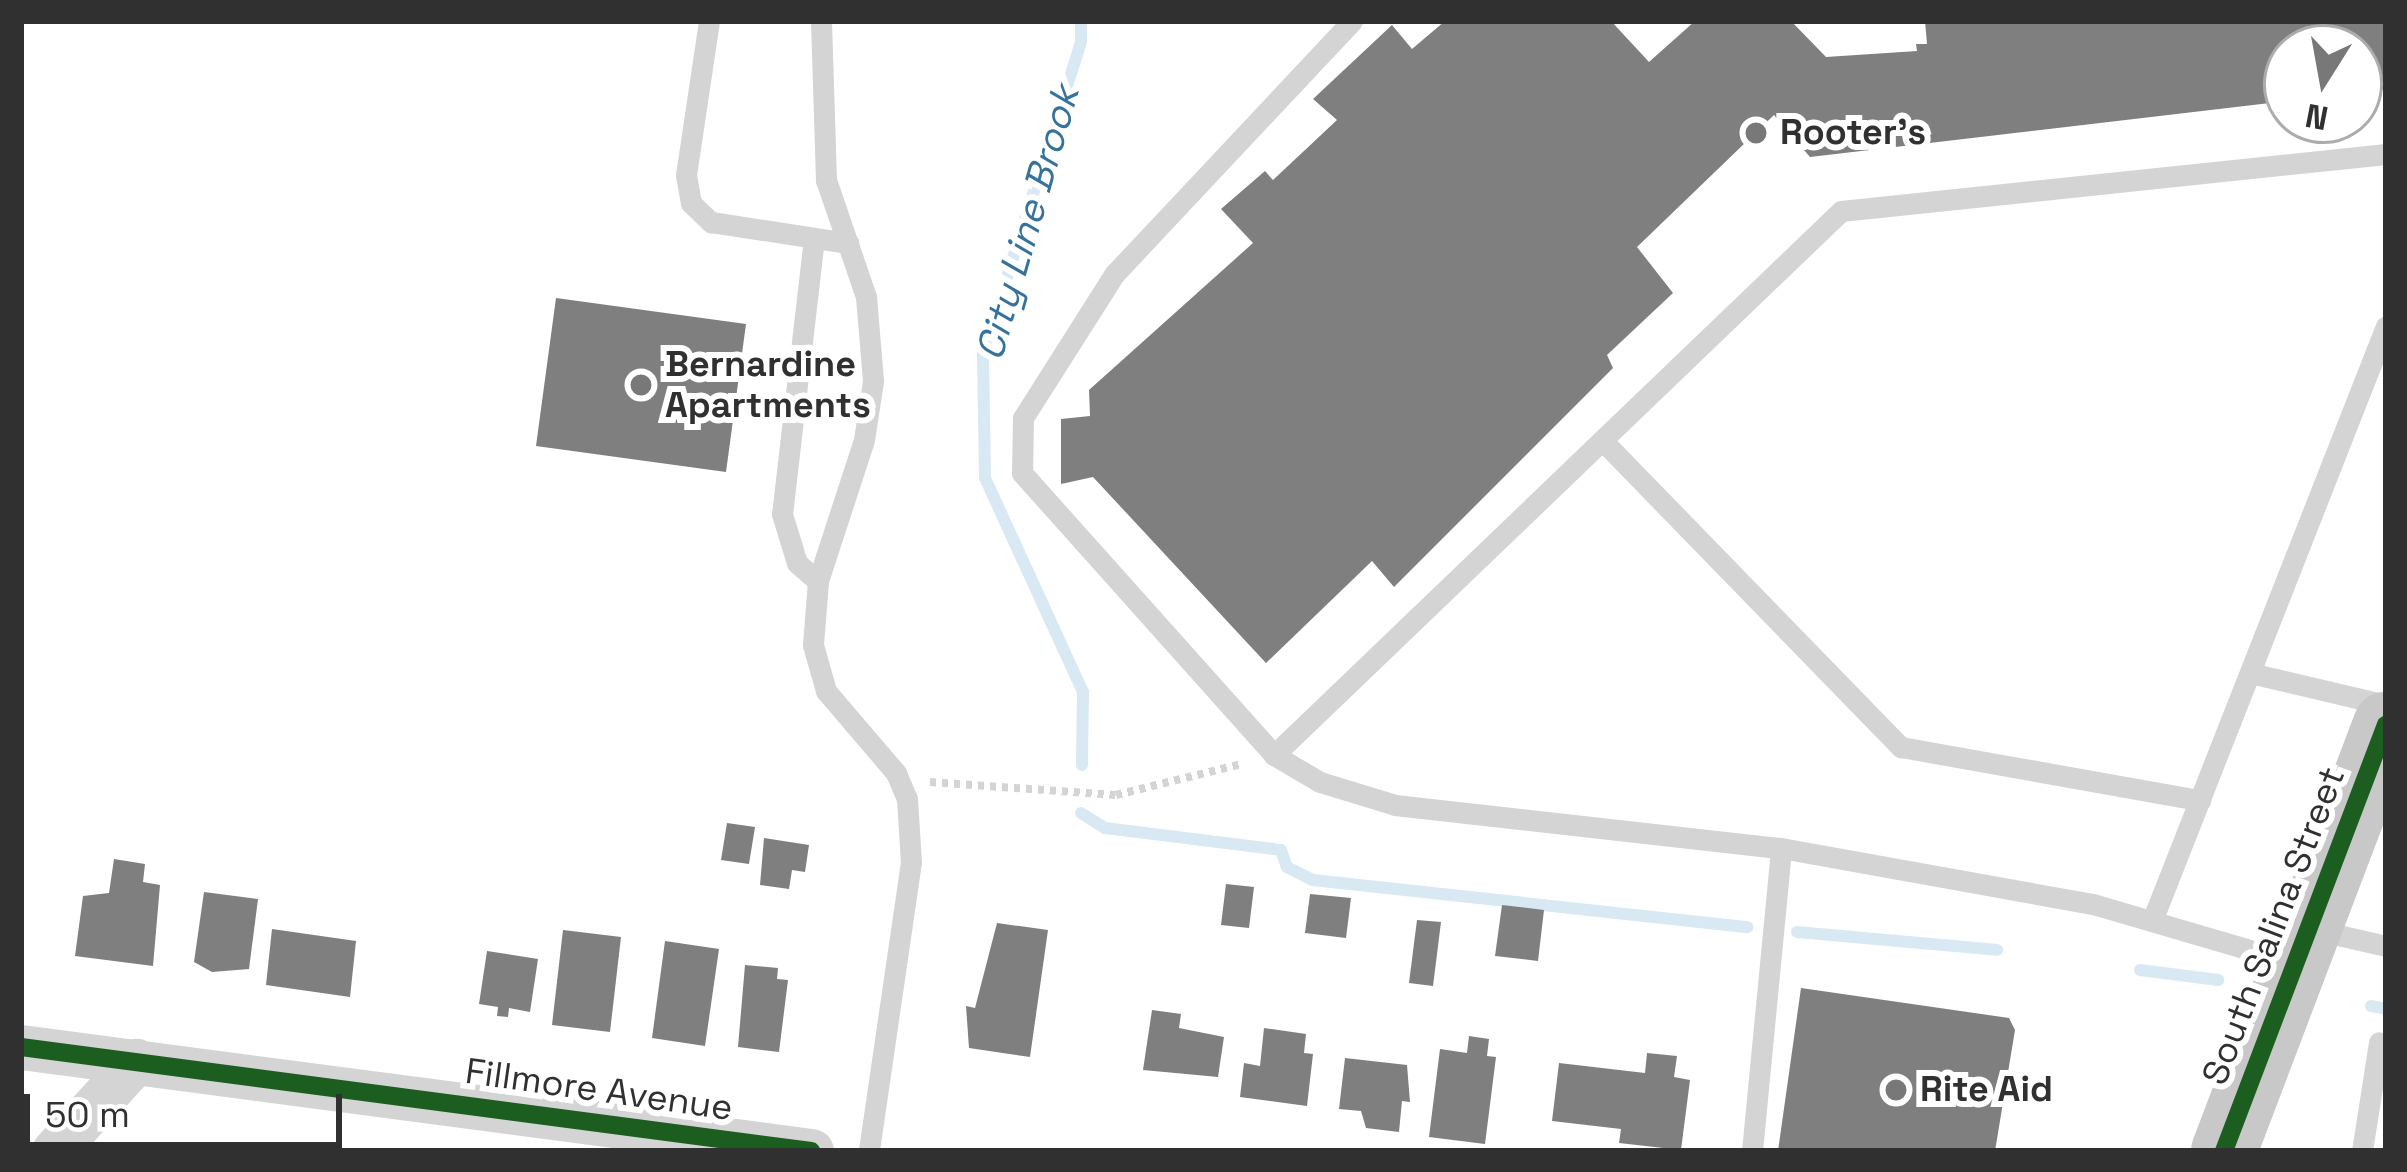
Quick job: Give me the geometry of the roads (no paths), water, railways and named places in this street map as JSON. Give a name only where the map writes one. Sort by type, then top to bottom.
[{"type":"main road","name":"South Salina Street","points":[[2224,1151],[2386,724]]},
{"type":"street","name":"Fillmore Avenue","points":[[21,1047],[812,1151]]},
{"type":"street","points":[[54,1151],[136,1061]]},
{"type":"lane","points":[[709,21],[686,175],[691,203],[711,222],[848,243]]},
{"type":"lane","points":[[821,21],[826,180],[866,297],[872,381],[864,440],[818,581],[813,646],[826,691],[899,780],[911,862],[869,1151]]},
{"type":"lane","points":[[1352,21],[1115,273],[1023,418],[1022,473],[1274,755],[1320,782],[1395,805],[1781,848],[2301,946],[2386,946]]},
{"type":"lane","points":[[1274,755],[1841,211],[2386,154]]},
{"type":"lane","points":[[814,238],[782,514],[797,563],[818,581]]},
{"type":"lane","points":[[2152,921],[2386,326]]},
{"type":"lane","points":[[1602,440],[1901,747],[2200,800]]},
{"type":"lane","points":[[2250,673],[2386,705]]},
{"type":"lane","points":[[1752,1151],[1781,848]]},
{"type":"lane","points":[[2362,1151],[2379,1042]]},
{"type":"waterway","name":"City Line Brook","points":[[1081,21],[1081,42],[983,353],[985,478],[1083,692],[1082,765]]},
{"type":"waterway","name":"City Line Brook","points":[[1081,813],[1105,828],[1281,850],[1287,867],[1313,880],[1747,927]]},
{"type":"waterway","name":"City Line Brook","points":[[1797,932],[1997,950]]},
{"type":"waterway","name":"City Line Brook","points":[[2140,970],[2218,980]]},
{"type":"waterway","name":"City Line Brook","points":[[2371,1006],[2386,1009]]},
{"type":"place","name":"Rooter's","points":[[1756,133]]},
{"type":"place","name":"Bernardine Apartments","points":[[641,385]]},
{"type":"place","name":"Rite Aid","points":[[1896,1090]]}]
